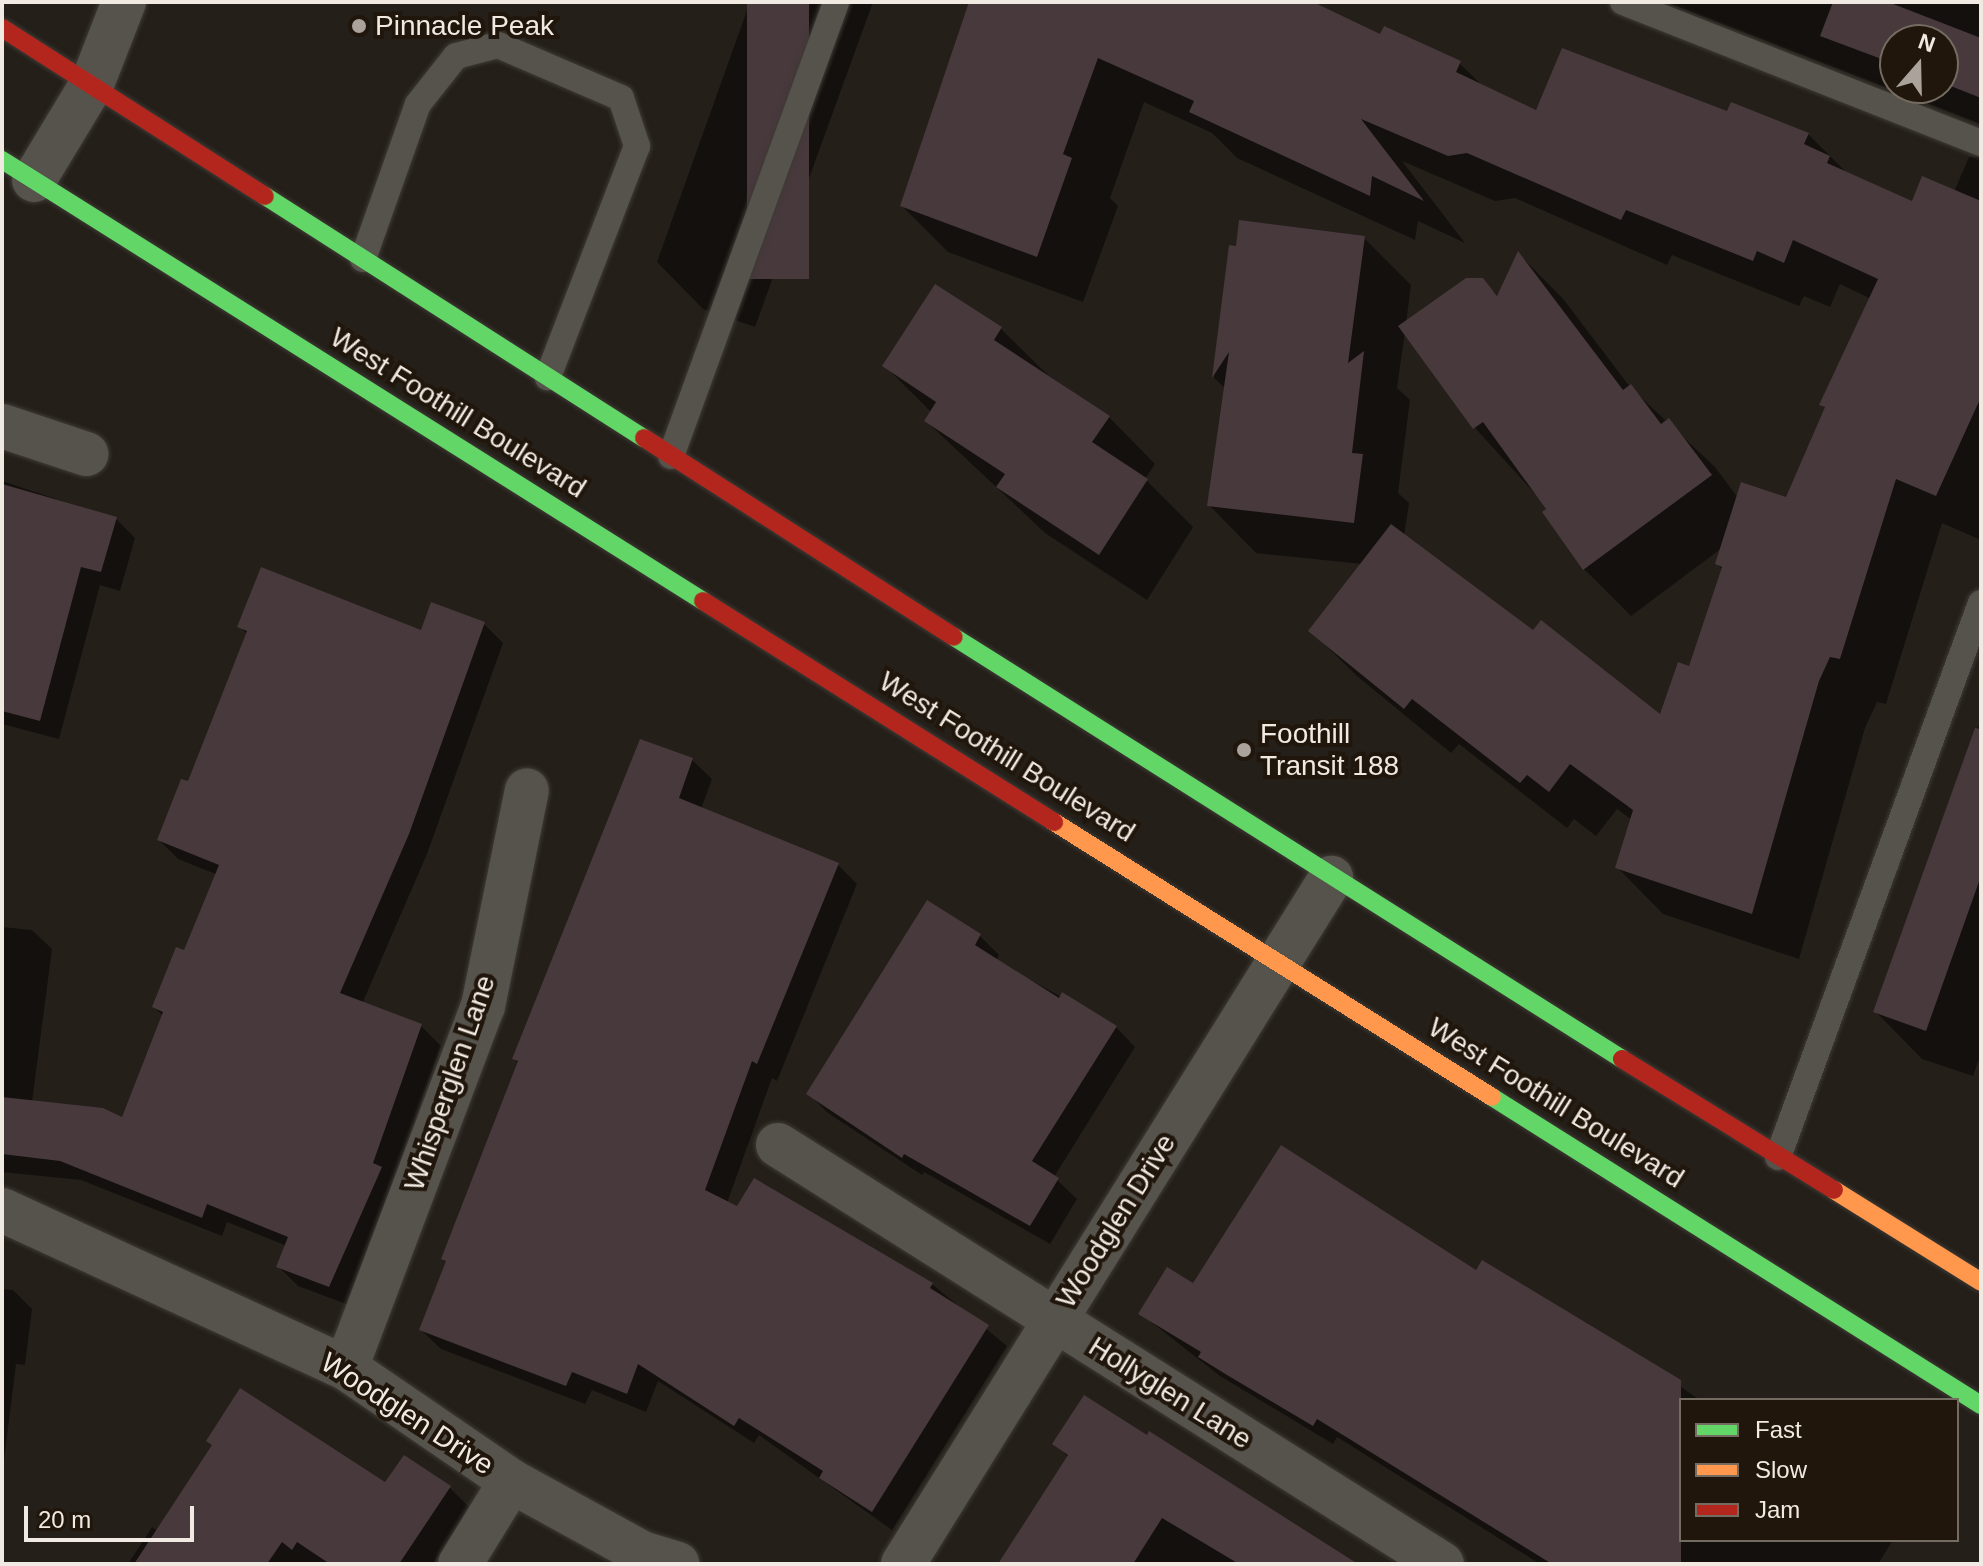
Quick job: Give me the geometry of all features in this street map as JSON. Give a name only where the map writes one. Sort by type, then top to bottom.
[{"type":"main road","points":[[2,28],[1331,878],[1981,1282]]},
{"type":"main road","name":"West Foothill Boulevard","points":[[18,170],[1981,1405]]},
{"type":"street","points":[[18,170],[92,84],[124,2]]},
{"type":"street","points":[[2,426],[86,454]]},
{"type":"street","name":"Whisperglen Lane","points":[[346,1368],[483,1006],[527,790]]},
{"type":"street","name":"Woodglen Drive","points":[[903,1564],[1331,878]]},
{"type":"street","name":"Hollyglen Lane","points":[[778,1145],[1442,1564]]},
{"type":"street","name":"Woodglen Drive","points":[[2,1210],[346,1368],[511,1481],[642,1553],[677,1564]]},
{"type":"street","points":[[460,1564],[511,1481]]},
{"type":"lane","points":[[671,456],[836,2]]},
{"type":"lane","points":[[1623,2],[1981,143]]},
{"type":"lane","points":[[363,259],[418,104],[456,56],[498,45],[621,98],[637,146],[548,377]]},
{"type":"lane","points":[[1778,1157],[1981,603]]},
{"type":"building","points":[[747,2],[809,2],[809,279],[747,279]]},
{"type":"building","points":[[969,2],[1313,2],[1380,34],[1384,26],[1461,61],[1456,72],[1536,110],[1562,48],[1727,111],[1731,102],[1809,133],[1804,144],[1830,156],[1827,163],[1912,201],[1922,176],[1981,201],[1981,397],[1936,496],[1896,479],[1840,659],[1830,657],[1819,681],[1752,914],[1615,868],[1633,810],[1570,764],[1549,792],[1527,775],[1520,783],[1412,699],[1404,709],[1308,631],[1391,524],[1533,630],[1541,620],[1660,714],[1678,662],[1689,666],[1722,567],[1715,564],[1741,482],[1786,497],[1825,407],[1819,405],[1878,279],[1793,240],[1784,263],[1757,251],[1753,261],[1626,210],[1621,220],[1467,153],[1448,156],[1361,119],[1424,201],[1372,176],[1370,196],[1189,112],[1194,101],[1098,58],[1063,154],[1072,158],[1037,257],[900,206]]},
{"type":"building","points":[[1833,2],[1888,2],[1945,24],[1879,24],[1879,58],[1820,36]]},
{"type":"building","points":[[1959,29],[1981,38],[1981,98],[1959,89]]},
{"type":"building","points":[[1239,220],[1365,236],[1348,363],[1364,351],[1352,453],[1363,454],[1354,523],[1207,506],[1229,352],[1212,378],[1229,245],[1236,246]]},
{"type":"building","points":[[1518,251],[1623,390],[1631,384],[1661,424],[1669,418],[1712,475],[1583,570],[1542,512],[1546,509],[1483,422],[1473,429],[1398,326],[1466,278],[1483,278],[1497,296]]},
{"type":"building","points":[[935,284],[1002,327],[994,340],[1110,416],[1092,442],[1148,479],[1099,555],[996,487],[1005,474],[924,421],[936,402],[882,366]]},
{"type":"building","points":[[2,484],[117,517],[101,572],[81,567],[40,721],[2,711]]},
{"type":"building","points":[[261,567],[421,630],[431,602],[485,622],[409,834],[340,993],[422,1024],[373,1163],[382,1167],[329,1287],[276,1267],[288,1237],[207,1204],[202,1218],[60,1161],[2,1154],[2,1097],[103,1108],[122,1117],[163,1012],[152,1007],[176,947],[184,950],[219,865],[157,840],[181,779],[188,781],[247,631],[237,627]]},
{"type":"building","points":[[1975,728],[1981,729],[1981,876],[1926,1031],[1873,1012]]},
{"type":"building","points":[[640,739],[693,758],[679,798],[839,863],[757,1064],[752,1061],[705,1190],[737,1206],[754,1178],[933,1283],[930,1288],[989,1325],[872,1512],[819,1478],[823,1471],[739,1418],[734,1426],[638,1364],[627,1394],[572,1372],[566,1386],[419,1330],[446,1261],[441,1259],[518,1061],[512,1059]]},
{"type":"building","points":[[927,900],[981,934],[975,945],[1059,998],[1062,992],[1117,1026],[1032,1161],[1059,1178],[1030,1226],[904,1154],[902,1158],[806,1094]]},
{"type":"building","points":[[1281,1145],[1476,1270],[1482,1260],[1681,1380],[1681,1564],[1552,1564],[1317,1419],[1313,1426],[1227,1375],[1198,1357],[1201,1352],[1138,1314],[1167,1267],[1193,1283]]},
{"type":"building","points":[[240,1388],[385,1482],[404,1455],[451,1486],[399,1564],[330,1564],[297,1542],[292,1550],[282,1542],[267,1564],[134,1564],[212,1445],[206,1441]]},
{"type":"building","points":[[1084,1395],[1147,1435],[1149,1431],[1358,1564],[1239,1564],[1162,1518],[1133,1564],[998,1564],[1068,1455],[1052,1444]]},
{"type":"traffic: fast","points":[[2,160],[703,601]]},
{"type":"traffic: fast","points":[[265,196],[644,438]]},
{"type":"traffic: fast","points":[[954,637],[1622,1059]]},
{"type":"traffic: fast","points":[[1492,1097],[1981,1405]]},
{"type":"traffic: slow","points":[[1054,822],[1492,1097]]},
{"type":"traffic: slow","points":[[1834,1190],[1981,1282]]},
{"type":"traffic: jam","points":[[2,28],[265,196]]},
{"type":"traffic: jam","points":[[644,438],[954,637]]},
{"type":"traffic: jam","points":[[703,601],[1054,822]]},
{"type":"traffic: jam","points":[[1622,1059],[1834,1190]]},
{"type":"place","name":"Pinnacle Peak","points":[[359,26]]},
{"type":"place","name":"Foothill Transit 188","points":[[1244,750]]}]
